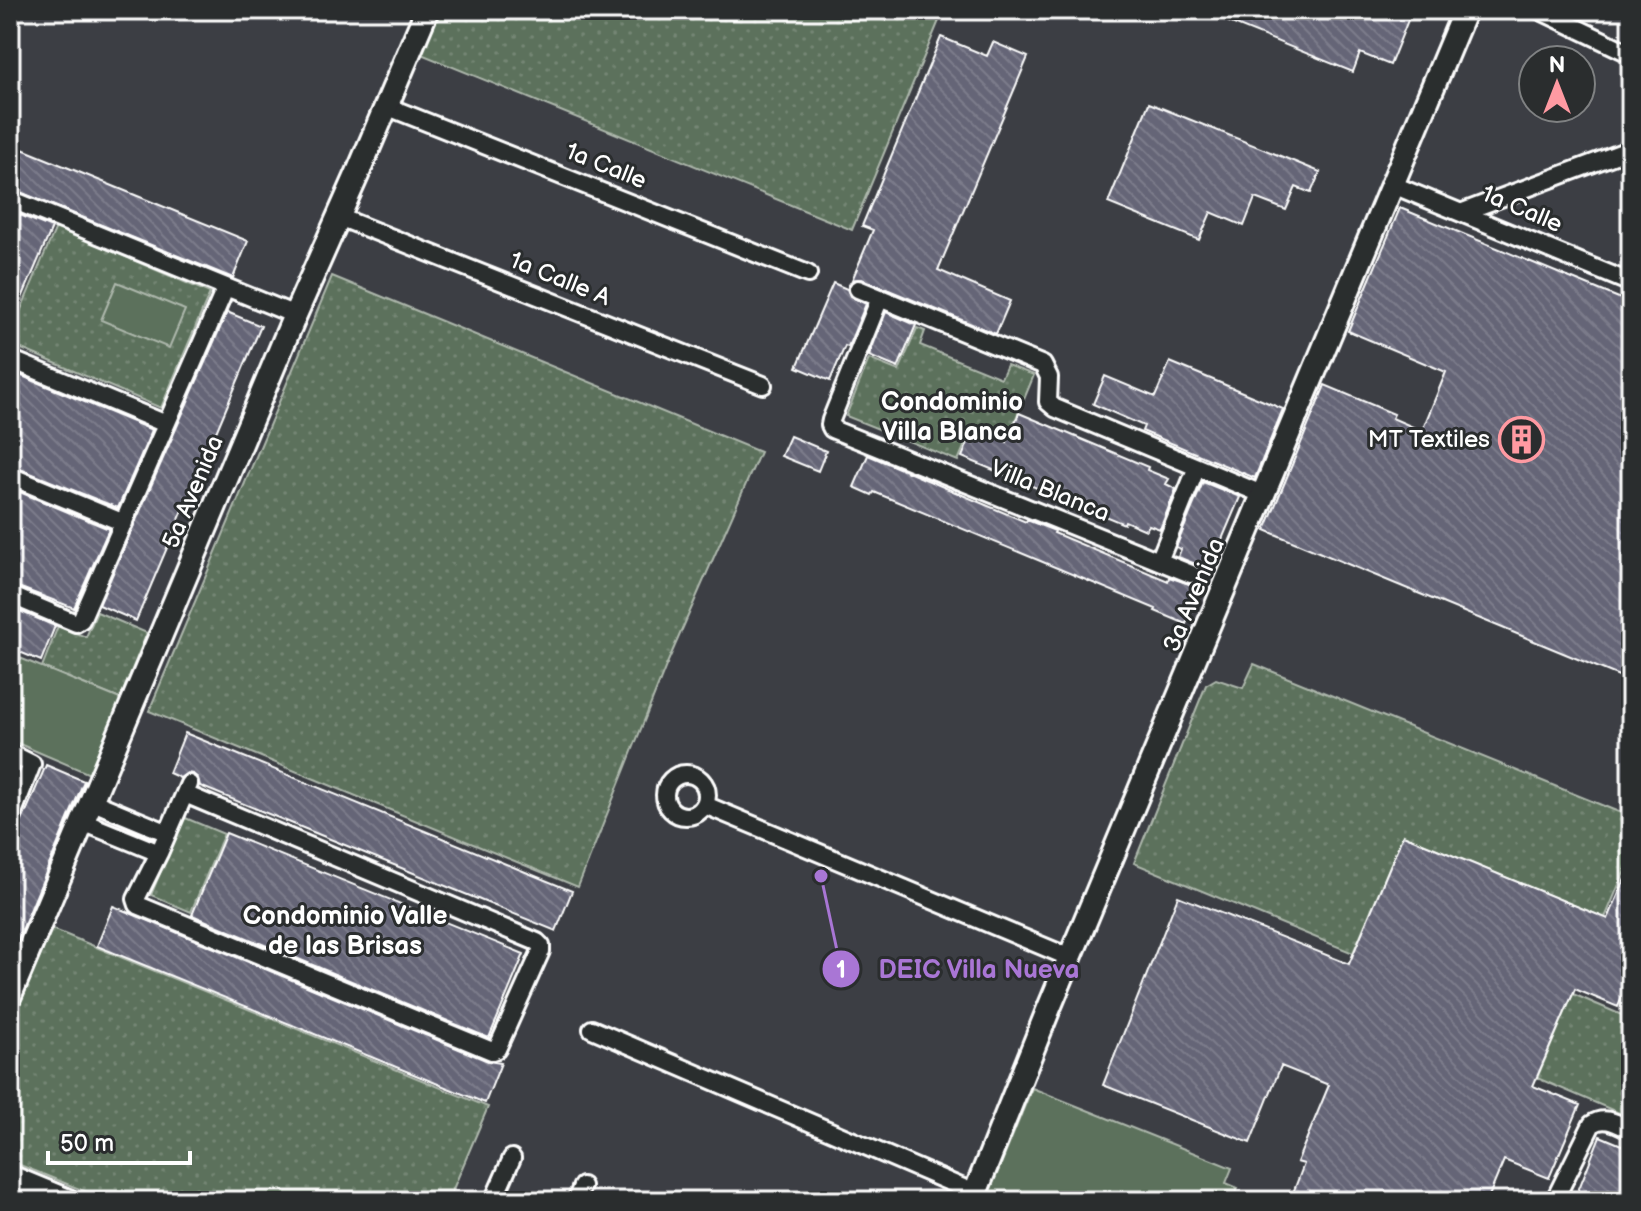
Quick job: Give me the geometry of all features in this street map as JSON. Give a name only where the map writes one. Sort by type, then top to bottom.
[{"type":"street","name":"5a Avenida","points":[[10,995],[295,315],[427,10]]},
{"type":"street","name":"3a Avenida","points":[[974,1197],[1465,10]]},
{"type":"street","points":[[1539,10],[1631,54]]},
{"type":"street","name":"1a Calle","points":[[386,106],[808,274]]},
{"type":"street","points":[[1463,212],[1631,149]]},
{"type":"street","name":"1a Calle","points":[[1391,184],[1631,283]]},
{"type":"street","points":[[10,199],[295,315]]},
{"type":"street","name":"1a Calle A","points":[[339,217],[763,385]]},
{"type":"street","points":[[10,595],[79,623],[226,287]]},
{"type":"street","points":[[858,289],[1043,365],[1049,375],[1048,399],[1053,407],[1264,495]]},
{"type":"street","name":"Villa Blanca","points":[[880,298],[831,420],[832,429],[1191,574]]},
{"type":"street","points":[[10,359],[166,424]]},
{"type":"street","points":[[1159,561],[1197,467]]},
{"type":"street","points":[[10,476],[124,523]]},
{"type":"street","points":[[10,753],[32,764],[10,820]]},
{"type":"street","points":[[187,789],[537,942],[541,951],[497,1049],[492,1051],[138,905],[136,899],[168,833],[187,789]]},
{"type":"street","points":[[705,805],[1071,958]]},
{"type":"street","points":[[87,811],[168,833]]},
{"type":"street","points":[[87,811],[159,853]]},
{"type":"street","points":[[592,1029],[974,1197]]},
{"type":"street","points":[[1554,1201],[1592,1124],[1600,1120],[1609,1121],[1631,1130]]},
{"type":"street","points":[[493,1201],[512,1158]]},
{"type":"street","points":[[10,1177],[68,1201]]},
{"type":"green space","points":[[440,10],[943,11],[852,230],[421,54]]},
{"type":"green space","points":[[56,227],[210,293],[161,408],[10,344],[10,335]]},
{"type":"green space","points":[[332,276],[760,452],[666,666],[578,887],[149,711]]},
{"type":"green space","points":[[117,282],[185,310],[169,348],[101,320]]},
{"type":"green space","points":[[917,328],[925,331],[920,345],[1001,378],[1007,365],[1034,375],[1007,440],[973,426],[958,461],[846,416],[869,359],[899,371]]},
{"type":"green space","points":[[97,612],[147,633],[120,699],[42,667],[58,626],[86,637]]},
{"type":"green space","points":[[10,654],[120,699],[122,704],[92,775],[10,740]]},
{"type":"green space","points":[[1254,664],[1631,817],[1631,856],[1605,918],[1403,835],[1353,953],[1134,863],[1206,685],[1216,679],[1243,688]]},
{"type":"green space","points":[[183,817],[224,834],[191,912],[151,895]]},
{"type":"green space","points":[[52,929],[488,1107],[448,1201],[109,1201],[10,1161],[10,1026]]},
{"type":"green space","points":[[1573,994],[1631,1019],[1631,1118],[1537,1078]]},
{"type":"green space","points":[[1032,1088],[1232,1168],[1226,1183],[1238,1188],[1232,1201],[986,1201]]},
{"type":"building","points":[[1199,10],[1412,10],[1390,65],[1360,53],[1353,72]]},
{"type":"building","points":[[941,37],[987,56],[993,42],[1028,57],[938,270],[1010,301],[996,334],[862,279],[852,280],[873,230],[862,226]]},
{"type":"building","points":[[1149,103],[1320,172],[1311,193],[1296,187],[1286,210],[1255,198],[1244,226],[1211,212],[1199,240],[1108,203]]},
{"type":"building","points":[[10,144],[248,241],[233,278],[10,188]]},
{"type":"building","name":"MT Textiles","points":[[1400,208],[1631,303],[1631,681],[1265,530],[1325,385],[1394,414],[1392,418],[1422,431],[1446,372],[1348,331]]},
{"type":"building","points":[[10,211],[52,228],[10,326]]},
{"type":"building","points":[[833,283],[847,289],[850,296],[866,304],[830,381],[797,367]]},
{"type":"building","points":[[227,312],[261,326],[136,621],[99,605]]},
{"type":"building","points":[[886,312],[916,325],[898,368],[869,356]]},
{"type":"building","points":[[1170,362],[1283,409],[1255,478],[1142,431],[1144,426],[1093,404],[1105,376],[1155,397]]},
{"type":"building","points":[[10,371],[152,430],[118,508],[10,465]]},
{"type":"building","points":[[1019,413],[1148,467],[1147,470],[1169,479],[1166,484],[1176,489],[1160,529],[1149,525],[1146,530],[1125,521],[1124,524],[962,457],[974,428],[1007,442]]},
{"type":"building","points":[[790,436],[826,451],[818,471],[781,456]]},
{"type":"building","points":[[868,455],[1168,581],[1169,577],[1192,585],[1201,579],[1202,572],[1196,564],[1178,557],[1181,549],[1176,547],[1203,482],[1240,497],[1186,624],[874,492],[872,495],[854,487]]},
{"type":"building","points":[[10,488],[109,529],[74,608],[10,584]]},
{"type":"building","points":[[10,607],[55,626],[41,661],[10,648]]},
{"type":"building","points":[[185,733],[572,891],[556,931],[200,786],[193,774],[187,773],[180,778],[169,773]]},
{"type":"building","points":[[46,765],[84,781],[10,959],[10,849]]},
{"type":"building","points":[[226,833],[524,954],[489,1038],[192,915]]},
{"type":"building","points":[[1403,835],[1608,919],[1631,865],[1631,976],[1618,1007],[1575,989],[1533,1086],[1580,1105],[1549,1178],[1504,1160],[1487,1201],[1290,1201],[1304,1164],[1297,1162],[1329,1085],[1281,1066],[1250,1143],[1103,1085],[1178,896],[1349,964]]},
{"type":"building","points":[[113,906],[488,1061],[501,1063],[485,1103],[97,946]]},
{"type":"building","points":[[1600,1136],[1631,1149],[1631,1201],[1574,1201]]},
{"type":"place","name":"MT Textiles","points":[[1521,439]]},
{"type":"place","name":"DEIC Villa Nueva","points":[[821,876]]},
{"type":"district","name":"Condominio Villa Blanca","points":[[952,417]]},
{"type":"district","name":"Condominio Valle de las Brisas","points":[[345,931]]}]
